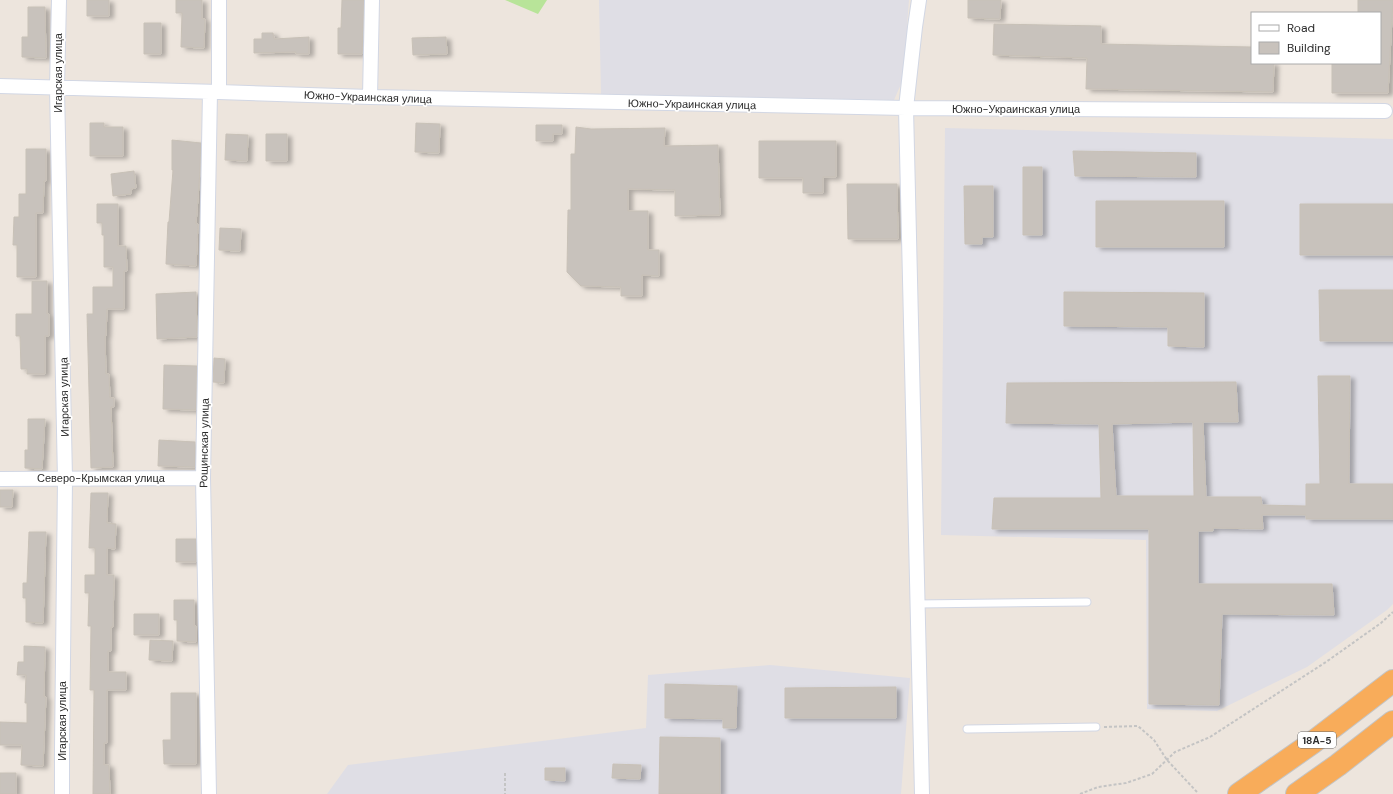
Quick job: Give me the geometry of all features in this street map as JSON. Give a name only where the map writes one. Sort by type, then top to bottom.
[{"type":"highway","name":"18А-5","points":[[1239,794],[1312,743],[1393,682]]},
{"type":"highway","name":"18А-5","points":[[1297,794],[1338,765],[1393,722]]},
{"type":"street","name":"Игарская улица","points":[[59,0],[57,88],[65,479],[62,794]]},
{"type":"street","name":"Рощинская улица","points":[[209,794],[203,478],[214,92],[219,0]]},
{"type":"street","points":[[370,97],[372,0]]},
{"type":"street","points":[[919,0],[914,27],[906,108],[922,794]]},
{"type":"street","name":"Южно-Украинская улица","points":[[0,86],[370,97],[906,108],[1385,111]]},
{"type":"street","name":"Северо-Крымская улица","points":[[0,479],[203,478]]},
{"type":"lane","points":[[917,604],[1087,602]]},
{"type":"lane","points":[[967,729],[1096,727]]},
{"type":"path","points":[[1080,794],[1098,787],[1126,783],[1152,774],[1175,752],[1210,737],[1326,662],[1381,623],[1393,612]]},
{"type":"path","points":[[1096,727],[1138,726],[1154,740],[1167,760],[1197,792]]},
{"type":"path","points":[[505,773],[505,794]]},
{"type":"shaded area","points":[[599,0],[909,0],[907,25],[908,68],[894,100],[601,94]]},
{"type":"shaded area","points":[[945,128],[1393,139],[1393,604],[1387,610],[1307,667],[1217,711],[1147,709],[1146,540],[941,535]]},
{"type":"shaded area","points":[[770,665],[910,678],[901,794],[327,794],[348,765],[646,728],[648,675]]},
{"type":"green space","points":[[505,0],[547,0],[538,14]]},
{"type":"building","points":[[87,0],[109,0],[109,16],[87,16]]},
{"type":"building","points":[[176,0],[202,0],[202,19],[205,19],[204,48],[181,47],[182,13],[176,13]]},
{"type":"building","points":[[342,0],[364,0],[362,54],[338,54],[338,28],[341,28]]},
{"type":"building","points":[[968,0],[1001,0],[1000,19],[968,18]]},
{"type":"building","points":[[1358,0],[1393,0],[1388,93],[1332,93],[1332,64],[1381,64],[1381,12],[1358,12]]},
{"type":"building","points":[[28,7],[45,7],[46,58],[22,57],[22,37],[28,37]]},
{"type":"building","points":[[144,23],[161,23],[161,54],[144,54]]},
{"type":"building","points":[[994,24],[1101,26],[1101,44],[1251,47],[1251,64],[1274,64],[1273,92],[1086,89],[1087,58],[993,55]]},
{"type":"building","points":[[262,33],[273,33],[274,39],[309,37],[309,54],[296,54],[296,52],[254,53],[254,39],[262,39]]},
{"type":"building","points":[[446,37],[447,54],[413,55],[412,38]]},
{"type":"building","points":[[90,123],[104,123],[104,127],[123,127],[123,156],[90,156]]},
{"type":"building","points":[[416,123],[440,124],[439,153],[415,152]]},
{"type":"building","points":[[536,125],[562,125],[562,134],[553,134],[553,141],[536,141]]},
{"type":"building","points":[[576,127],[591,129],[665,128],[664,146],[718,145],[720,215],[675,216],[675,190],[628,189],[628,211],[648,211],[648,250],[659,250],[659,276],[642,275],[642,296],[621,296],[621,287],[581,286],[567,272],[568,210],[571,210],[571,154],[575,154]]},
{"type":"building","points":[[226,134],[248,135],[247,161],[225,160]]},
{"type":"building","points":[[266,134],[287,134],[287,161],[266,161]]},
{"type":"building","points":[[172,140],[201,143],[196,224],[198,224],[196,266],[166,264],[173,170]]},
{"type":"building","points":[[759,141],[836,141],[836,177],[823,177],[823,193],[803,193],[803,178],[759,178]]},
{"type":"building","points":[[26,149],[46,149],[46,181],[44,181],[43,213],[36,213],[36,277],[17,277],[17,245],[13,245],[14,217],[19,217],[19,194],[26,194]]},
{"type":"building","points":[[1073,151],[1196,153],[1196,177],[1075,176]]},
{"type":"building","points":[[1023,167],[1042,167],[1042,235],[1023,235]]},
{"type":"building","points":[[134,171],[136,188],[131,189],[131,194],[113,196],[111,174]]},
{"type":"building","points":[[847,184],[897,184],[898,239],[848,239]]},
{"type":"building","points":[[964,186],[993,186],[993,237],[982,237],[982,244],[965,244]]},
{"type":"building","points":[[1096,201],[1224,201],[1224,247],[1096,247]]},
{"type":"building","points":[[97,204],[118,204],[118,246],[126,246],[127,271],[124,271],[124,309],[107,309],[105,336],[106,374],[109,374],[110,398],[114,398],[114,407],[111,407],[113,467],[91,468],[87,314],[93,314],[93,287],[113,287],[113,267],[104,267],[104,235],[102,235],[102,223],[97,223]]},
{"type":"building","points":[[1300,204],[1393,204],[1393,255],[1300,255]]},
{"type":"building","points":[[220,228],[241,229],[240,251],[219,250]]},
{"type":"building","points":[[32,281],[47,281],[49,336],[45,336],[45,374],[27,374],[27,369],[21,369],[20,336],[16,336],[16,314],[32,314]]},
{"type":"building","points":[[1319,290],[1393,290],[1393,341],[1320,341]]},
{"type":"building","points":[[196,292],[197,337],[157,339],[156,294]]},
{"type":"building","points":[[1064,292],[1204,293],[1204,347],[1168,346],[1168,327],[1064,326]]},
{"type":"building","points":[[214,358],[225,359],[224,383],[213,382]]},
{"type":"building","points":[[164,365],[197,366],[196,410],[163,409]]},
{"type":"building","points":[[1318,376],[1350,376],[1349,484],[1393,484],[1393,519],[1306,519],[1306,515],[1262,515],[1263,529],[1213,528],[1213,531],[1198,531],[1198,584],[1332,584],[1334,615],[1222,614],[1219,705],[1149,704],[1149,529],[992,529],[994,498],[1101,498],[1099,424],[1006,423],[1007,383],[1236,382],[1238,422],[1203,422],[1206,497],[1261,497],[1262,505],[1306,506],[1306,484],[1320,484]],"holes":[[[1193,422],[1194,496],[1116,496],[1112,424]]]},
{"type":"building","points":[[28,419],[45,419],[42,469],[25,468],[25,450],[28,450]]},
{"type":"building","points":[[159,440],[195,442],[195,467],[158,466]]},
{"type":"building","points":[[0,490],[13,490],[12,507],[0,507]]},
{"type":"building","points":[[91,493],[108,493],[107,523],[116,524],[115,549],[107,548],[107,575],[114,575],[113,627],[111,627],[111,651],[108,651],[108,672],[126,672],[126,690],[107,690],[107,743],[104,743],[104,765],[109,765],[110,794],[93,794],[94,690],[90,690],[91,626],[88,626],[89,593],[85,593],[85,575],[95,575],[95,548],[89,548]]},
{"type":"building","points":[[29,532],[46,532],[43,623],[26,622],[26,598],[23,598],[23,583],[27,583]]},
{"type":"building","points":[[176,539],[196,539],[196,562],[176,562]]},
{"type":"building","points":[[174,600],[194,600],[194,626],[196,626],[196,642],[177,641],[177,620],[174,620]]},
{"type":"building","points":[[134,614],[159,614],[159,635],[134,635]]},
{"type":"building","points":[[150,640],[173,641],[172,661],[149,660]]},
{"type":"building","points":[[24,646],[45,647],[44,697],[46,697],[43,766],[21,765],[22,745],[0,745],[0,722],[27,723],[27,703],[25,703],[26,675],[17,675],[18,662],[24,662]]},
{"type":"building","points":[[665,684],[737,686],[736,728],[723,728],[723,719],[665,718]]},
{"type":"building","points":[[896,687],[896,718],[785,718],[785,688]]},
{"type":"building","points":[[171,693],[196,693],[196,764],[164,764],[163,740],[171,740]]},
{"type":"building","points":[[660,737],[720,738],[720,794],[659,794]]},
{"type":"building","points":[[613,764],[641,765],[640,779],[612,778]]},
{"type":"building","points":[[545,768],[565,768],[565,781],[545,780]]},
{"type":"building","points":[[0,773],[16,773],[16,794],[0,794]]}]
